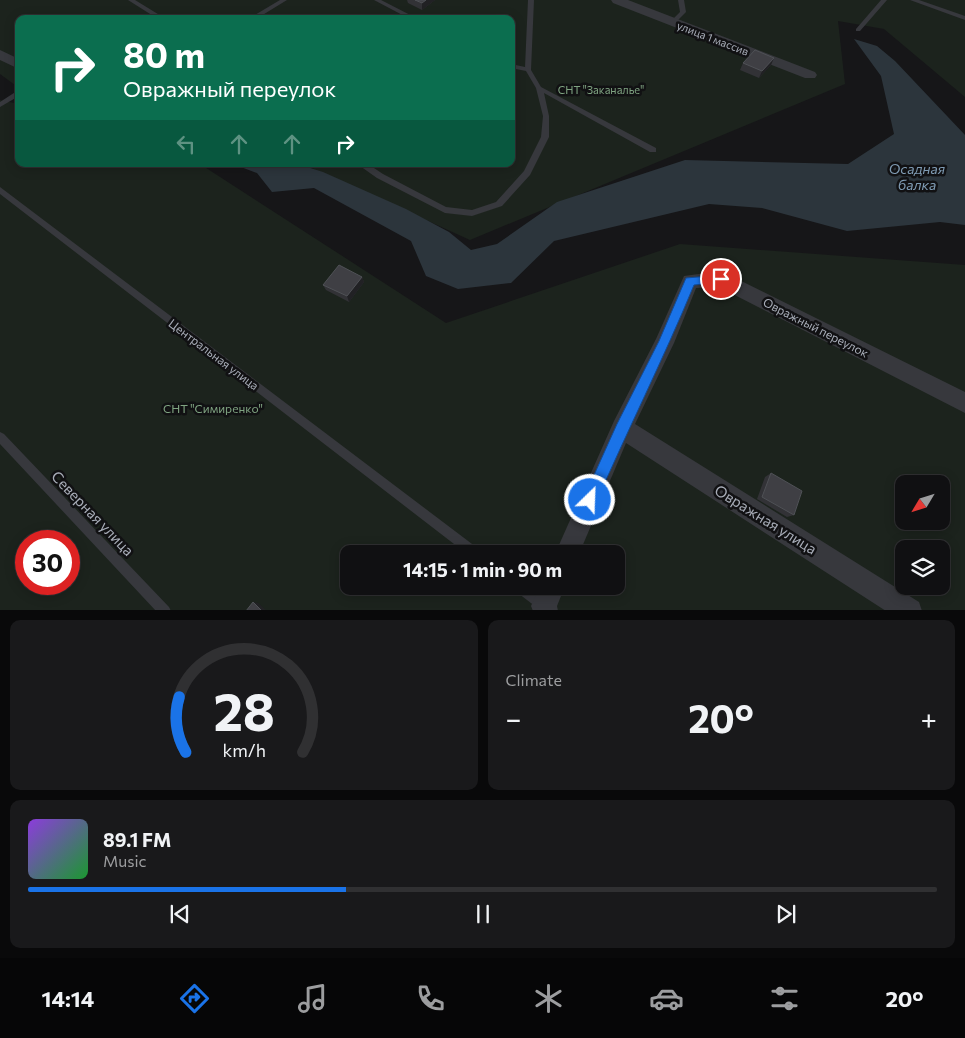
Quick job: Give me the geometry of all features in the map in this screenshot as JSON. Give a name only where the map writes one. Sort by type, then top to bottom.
[{"type":"street","name":"улица 1 массив","points":[[617,0],[810,75]]},
{"type":"street","points":[[0,54],[15,63]]},
{"type":"street","name":"Овражный переулок","points":[[571,545],[622,428],[664,343],[690,281],[721,279],[965,403]]},
{"type":"street","name":"Овражная улица","points":[[622,428],[910,610]]},
{"type":"lane","points":[[131,0],[157,15]]},
{"type":"lane","points":[[258,15],[284,0]]},
{"type":"lane","points":[[377,0],[407,15]]},
{"type":"lane","points":[[367,167],[380,176],[445,210],[472,213],[499,204],[527,172],[545,137],[546,116],[539,88],[528,70],[531,0]]},
{"type":"lane","points":[[673,22],[683,12],[681,0]]},
{"type":"lane","points":[[858,30],[884,0]]},
{"type":"lane","points":[[913,0],[965,18]]},
{"type":"lane","points":[[515,67],[528,70]]},
{"type":"lane","points":[[539,88],[653,150]]},
{"type":"lane","points":[[0,105],[15,96]]},
{"type":"lane","name":"Центральная улица","points":[[0,190],[464,545]]},
{"type":"lane","name":"Северная улица","points":[[0,437],[165,610]]},
{"type":"lane","points":[[534,595],[548,603]]},
{"type":"green space","name":"СНТ \"Заканалье\"","points":[[0,0],[965,0],[965,97],[884,29],[838,21],[845,84],[470,240],[310,167],[515,167],[515,15],[15,15],[15,85],[0,74]]},
{"type":"green space","name":"СНТ \"Симиренко\"","points":[[0,100],[15,103],[15,167],[205,167],[446,323],[680,244],[965,265],[965,610],[0,610]]},
{"type":"water","name":"Осадная балка","points":[[854,39],[877,46],[895,61],[965,135],[965,225],[940,222],[847,231],[762,208],[709,204],[554,241],[511,283],[458,289],[426,276],[411,241],[314,188],[272,192],[257,173],[241,167],[307,167],[323,172],[406,209],[449,232],[471,250],[497,244],[557,202],[685,160],[848,164],[894,134],[881,76]]},
{"type":"building","points":[[415,0],[426,0],[422,3]]},
{"type":"building","points":[[755,50],[774,58],[762,71],[743,63]]},
{"type":"building","points":[[339,265],[362,277],[347,296],[323,285]]},
{"type":"building","points":[[771,473],[802,491],[794,515],[762,497]]},
{"type":"building","points":[[253,602],[261,610],[247,610]]},
{"type":"route","points":[[590,500],[622,428],[664,343],[690,281],[721,279]]}]
